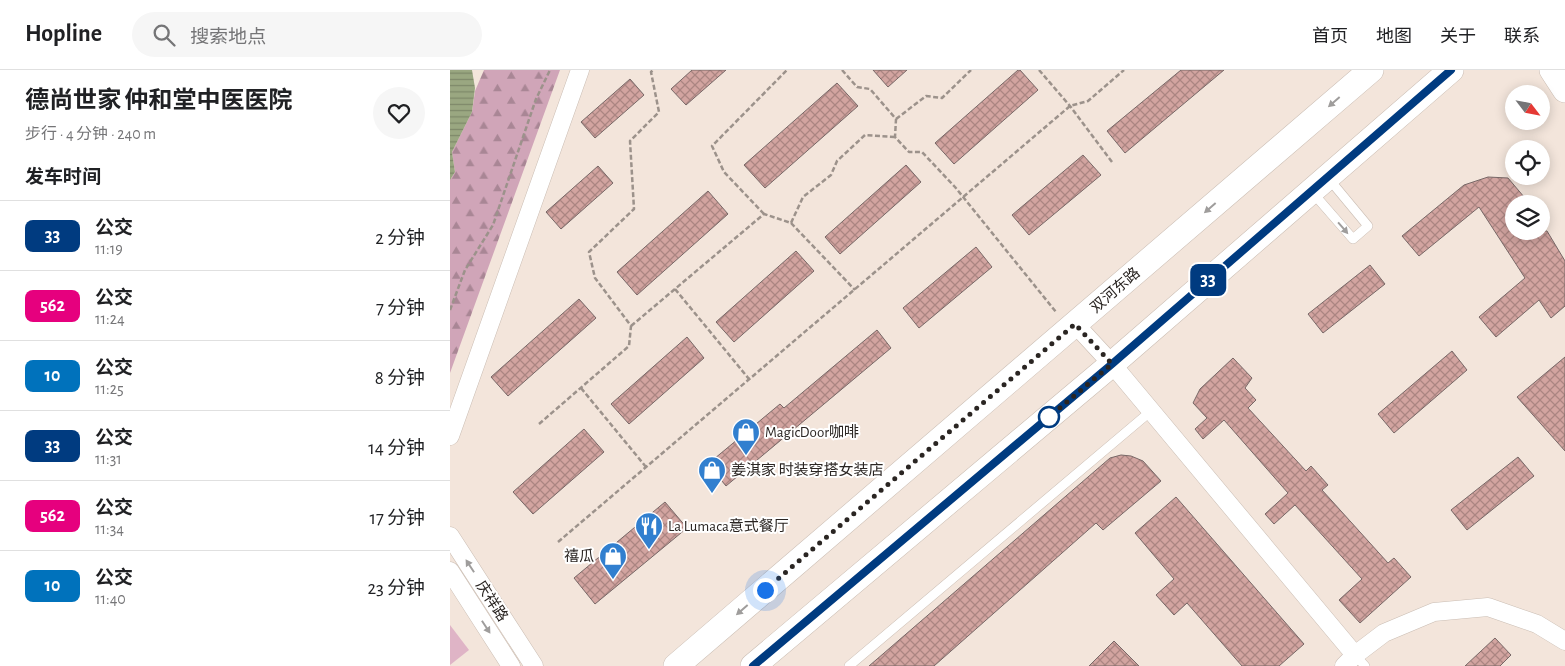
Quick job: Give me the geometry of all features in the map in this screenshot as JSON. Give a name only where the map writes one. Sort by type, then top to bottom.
[{"type":"street","points":[[450,436],[580,70]]},
{"type":"street","name":"双河东路","points":[[676,666],[1066,318],[1371,70]]},
{"type":"street","points":[[753,666],[1112,364],[1451,70]]},
{"type":"street","points":[[1552,70],[1565,90]]},
{"type":"street","points":[[1066,318],[1112,364],[1354,662],[1384,633],[1434,612],[1488,607],[1536,624],[1565,640]]},
{"type":"street","name":"庆祥路","points":[[450,536],[534,666]]},
{"type":"street","name":"庆祥路","points":[[450,571],[511,666]]},
{"type":"lane","points":[[1319,184],[1368,226],[1352,238],[1319,184]]},
{"type":"lane","points":[[849,666],[1151,411]]},
{"type":"path","points":[[450,310],[465,270],[493,226],[536,99],[550,70]]},
{"type":"path","points":[[539,424],[629,346],[631,326],[595,278],[588,252],[634,209],[630,141],[659,112],[651,72],[653,70]]},
{"type":"path","points":[[786,70],[712,146],[724,172],[764,214],[791,223],[855,290]]},
{"type":"path","points":[[842,70],[857,88],[870,89],[896,119],[895,137]]},
{"type":"path","points":[[896,119],[926,96],[942,98],[972,70]]},
{"type":"path","points":[[1039,70],[1070,106],[1112,162]]},
{"type":"path","points":[[558,542],[1070,106],[1088,101],[1124,70]]},
{"type":"path","points":[[791,223],[803,197],[832,175],[837,161],[865,135],[895,137],[909,152],[922,152],[1066,318]]},
{"type":"path","points":[[631,326],[764,214]]},
{"type":"path","points":[[675,289],[749,379]]},
{"type":"path","points":[[580,388],[646,467]]},
{"type":"green space","points":[[484,70],[560,70],[450,373],[450,180],[455,172],[452,152],[472,112],[475,91]]},
{"type":"shaded area","points":[[450,70],[472,70],[475,88],[472,112],[452,152],[455,172],[450,180]]},
{"type":"shaded area","points":[[450,625],[469,650],[450,665]]},
{"type":"building","points":[[692,70],[726,70],[686,105],[671,89]]},
{"type":"building","points":[[873,70],[907,70],[888,87]]},
{"type":"building","points":[[1018,70],[1038,90],[954,164],[935,143]]},
{"type":"building","points":[[1181,70],[1224,70],[1125,153],[1107,131]]},
{"type":"building","points":[[630,79],[644,95],[595,138],[581,122]]},
{"type":"building","points":[[837,83],[858,106],[765,188],[744,165]]},
{"type":"building","points":[[1083,155],[1101,175],[1029,235],[1012,215]]},
{"type":"building","points":[[906,165],[921,182],[840,254],[825,237]]},
{"type":"building","points":[[598,166],[613,183],[561,229],[546,212]]},
{"type":"building","points":[[1488,177],[1505,178],[1505,185],[1514,185],[1522,195],[1505,195],[1505,240],[1550,240],[1550,236],[1565,261],[1565,306],[1551,318],[1539,300],[1496,337],[1479,317],[1525,278],[1479,207],[1419,256],[1402,236],[1464,185]]},
{"type":"building","points":[[708,191],[728,214],[637,295],[617,272]]},
{"type":"building","points":[[976,247],[992,267],[919,328],[903,308]]},
{"type":"building","points":[[796,251],[814,271],[734,342],[716,322]]},
{"type":"building","points":[[1370,265],[1385,284],[1323,333],[1308,314]]},
{"type":"building","points":[[579,299],[596,318],[508,396],[491,377]]},
{"type":"building","points":[[877,330],[891,348],[726,486],[708,464],[780,404],[784,408]]},
{"type":"building","points":[[687,337],[704,358],[629,424],[611,404]]},
{"type":"building","points":[[1452,351],[1467,370],[1394,433],[1378,414]]},
{"type":"building","points":[[1565,357],[1565,451],[1517,397]]},
{"type":"building","points":[[1233,358],[1252,378],[1245,388],[1256,400],[1248,408],[1306,471],[1311,466],[1328,485],[1322,490],[1388,563],[1394,558],[1411,577],[1360,623],[1339,600],[1362,579],[1295,505],[1274,524],[1265,514],[1288,493],[1224,420],[1203,439],[1195,429],[1207,418],[1193,403],[1200,389]]},
{"type":"building","points":[[584,429],[604,452],[533,514],[513,492]]},
{"type":"building","points":[[1121,455],[1131,456],[1143,461],[1161,481],[1103,530],[1096,523],[934,666],[869,666],[1110,458]]},
{"type":"building","points":[[1518,457],[1534,476],[1467,530],[1451,510]]},
{"type":"building","points":[[1176,497],[1304,644],[1279,666],[1242,666],[1187,603],[1174,615],[1156,595],[1174,579],[1135,533]]},
{"type":"building","points":[[665,502],[687,528],[595,604],[574,578]]},
{"type":"building","points":[[1495,638],[1511,655],[1500,666],[1465,666]]},
{"type":"building","points":[[1114,641],[1139,666],[1089,666]]},
{"type":"bus line","name":"33","points":[[753,666],[1112,364],[1451,70]]},
{"type":"place","name":"MagicDoor咖啡","points":[[746,456]]},
{"type":"place","name":"姜淇家 时装穿搭女装店","points":[[712,494]]},
{"type":"place","name":"La Lumaca意式餐厅","points":[[649,550]]},
{"type":"place","name":"禧瓜","points":[[613,580]]},
{"type":"route","points":[[765,590],[1075,324],[1112,364],[1049,417]]}]
